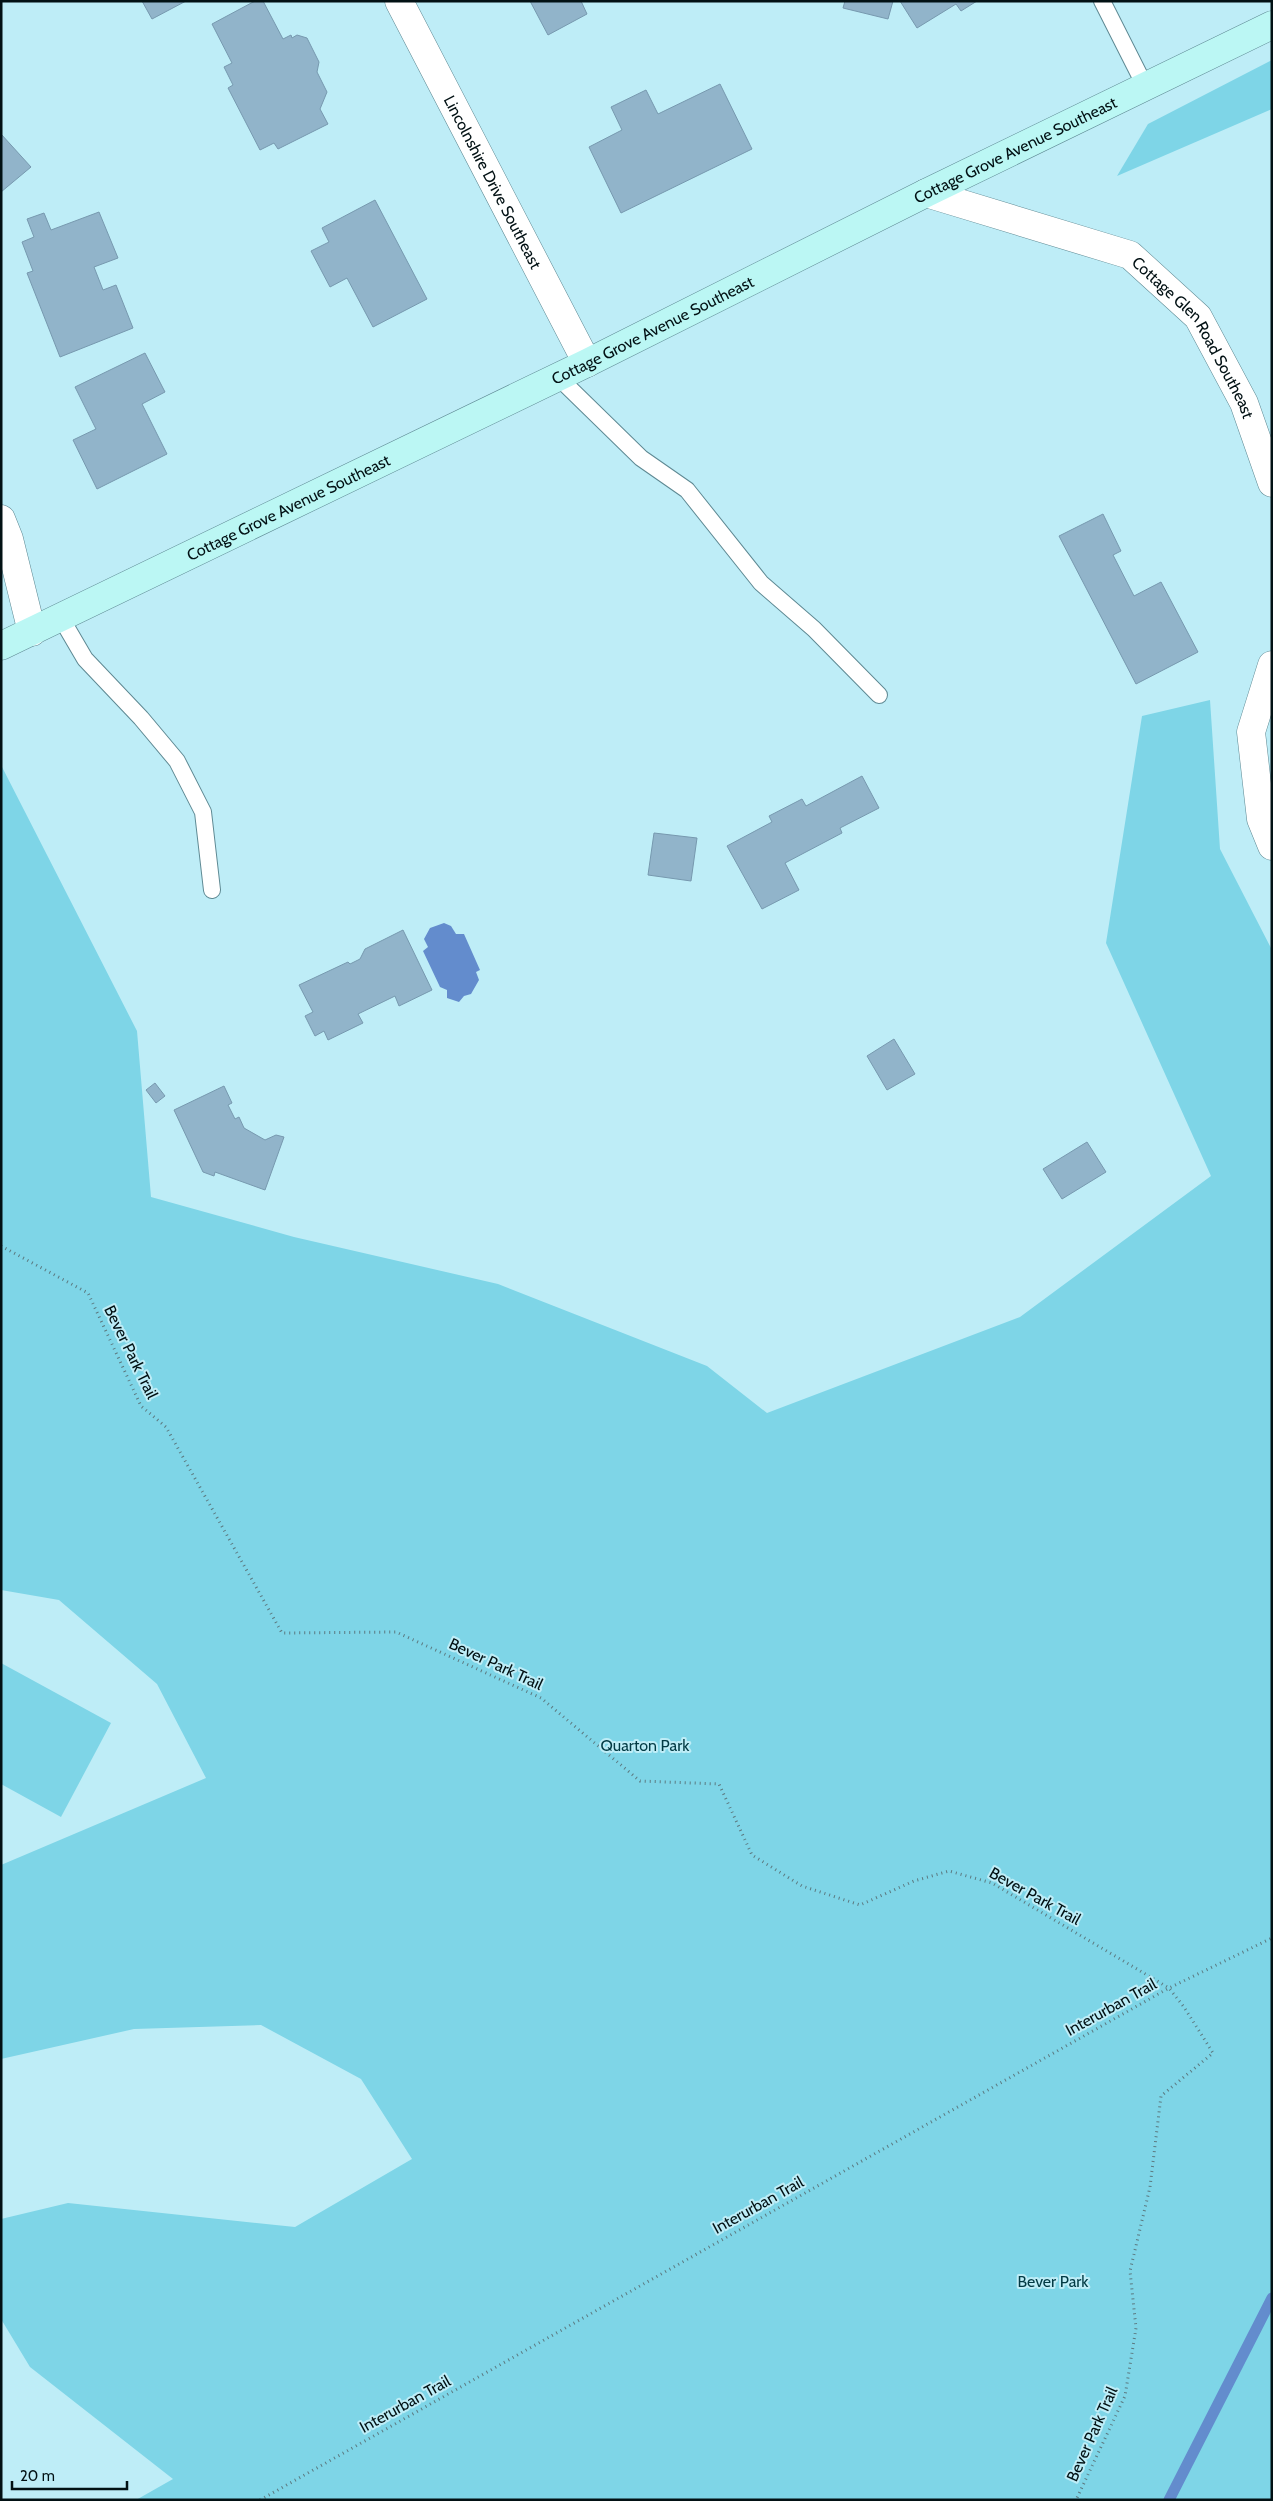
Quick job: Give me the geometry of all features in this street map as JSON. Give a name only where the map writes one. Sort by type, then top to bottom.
[{"type":"main road","name":"Cottage Grove Avenue Southeast","points":[[1,646],[587,363],[926,193],[1272,26]]},
{"type":"street","name":"Lincolnshire Drive Southeast","points":[[399,1],[587,363]]},
{"type":"street","name":"Cottage Glen Road Southeast","points":[[926,193],[1130,255],[1198,318],[1244,403],[1272,483]]},
{"type":"street","points":[[1,519],[9,539],[32,632]]},
{"type":"street","points":[[1272,665],[1251,732],[1262,819],[1272,846]]},
{"type":"lane","points":[[1102,1],[1145,86]]},
{"type":"lane","points":[[558,377],[641,458],[687,490],[761,583],[814,629],[879,696]]},
{"type":"lane","points":[[61,618],[85,659],[141,718],[177,761],[203,812],[212,890]]},
{"type":"path","name":"Bever Park Trail","points":[[1,1246],[88,1293],[141,1406],[166,1427],[282,1633],[396,1632],[540,1698],[640,1781],[719,1784],[752,1855],[802,1886],[860,1905],[914,1881],[949,1871],[958,1873],[992,1883],[1169,1988],[1184,2007],[1213,2053],[1161,2096],[1150,2187],[1130,2271],[1136,2328],[1125,2396],[1076,2500]]},
{"type":"path","name":"Interurban Trail","points":[[260,2500],[1169,1988],[1272,1938]]},
{"type":"green space","points":[[1272,60],[1272,109],[1117,176],[1148,124]]},
{"type":"green space","points":[[1210,700],[1220,849],[1272,950],[1272,2500],[136,2500],[173,2479],[30,2367],[1,2319],[1,2219],[68,2203],[295,2227],[412,2159],[361,2079],[261,2025],[134,2029],[1,2059],[1,1865],[206,1778],[157,1684],[59,1600],[1,1590],[1,765],[137,1031],[151,1197],[294,1237],[498,1284],[707,1366],[767,1413],[1020,1317],[1211,1176],[1106,943],[1142,716]]},
{"type":"green space","points":[[1,1663],[111,1723],[61,1817],[1,1784]]},
{"type":"shaded area","points":[[444,923],[451,926],[456,934],[464,934],[480,970],[476,972],[479,980],[471,994],[464,996],[459,1002],[447,998],[447,990],[440,987],[423,951],[428,947],[424,939],[430,928]]},
{"type":"building","points":[[142,1],[186,1],[152,19]]},
{"type":"building","points":[[255,1],[263,1],[283,39],[291,35],[292,38],[297,35],[307,38],[319,62],[317,72],[327,92],[320,109],[328,124],[278,149],[274,143],[260,150],[228,88],[233,85],[224,67],[232,63],[212,24]]},
{"type":"building","points":[[530,1],[581,1],[587,14],[548,35]]},
{"type":"building","points":[[845,1],[893,1],[888,19],[843,8]]},
{"type":"building","points":[[900,1],[977,1],[961,11],[956,4],[917,28]]},
{"type":"building","points":[[720,84],[752,149],[621,213],[589,147],[622,130],[611,107],[646,90],[658,114]]},
{"type":"building","points":[[1,134],[31,167],[1,192]]},
{"type":"building","points":[[375,200],[427,299],[373,327],[347,278],[330,287],[311,251],[329,242],[322,228]]},
{"type":"building","points":[[99,212],[118,258],[94,267],[103,290],[116,285],[133,328],[60,357],[27,273],[33,271],[22,242],[34,237],[27,219],[44,213],[51,230]]},
{"type":"building","points":[[145,353],[165,392],[142,404],[167,454],[97,489],[73,440],[96,429],[75,387]]},
{"type":"building","points":[[1103,514],[1121,551],[1113,555],[1134,596],[1161,582],[1198,652],[1136,684],[1059,536]]},
{"type":"building","points":[[862,776],[879,808],[840,828],[842,833],[785,863],[799,890],[762,909],[727,846],[772,822],[769,816],[802,799],[806,806]]},
{"type":"building","points":[[654,833],[697,838],[691,881],[648,875]]},
{"type":"building","points":[[403,930],[432,990],[399,1006],[395,996],[358,1014],[363,1023],[328,1040],[324,1031],[315,1036],[305,1016],[313,1012],[299,985],[348,962],[350,964],[360,959],[365,949]]},
{"type":"building","points":[[894,1039],[915,1074],[887,1090],[867,1056]]},
{"type":"building","points":[[155,1083],[165,1096],[156,1103],[146,1090]]},
{"type":"building","points":[[224,1086],[232,1103],[228,1105],[235,1119],[239,1117],[244,1128],[265,1140],[276,1135],[284,1137],[265,1190],[215,1172],[214,1176],[203,1172],[174,1110]]},
{"type":"building","points":[[1087,1142],[1106,1172],[1062,1199],[1043,1169]]},
{"type":"waterway","points":[[1169,2500],[1272,2298]]},
{"type":"park label","name":"Quarton Park","points":[[645,1745]]},
{"type":"park label","name":"Bever Park","points":[[1053,2281]]}]
